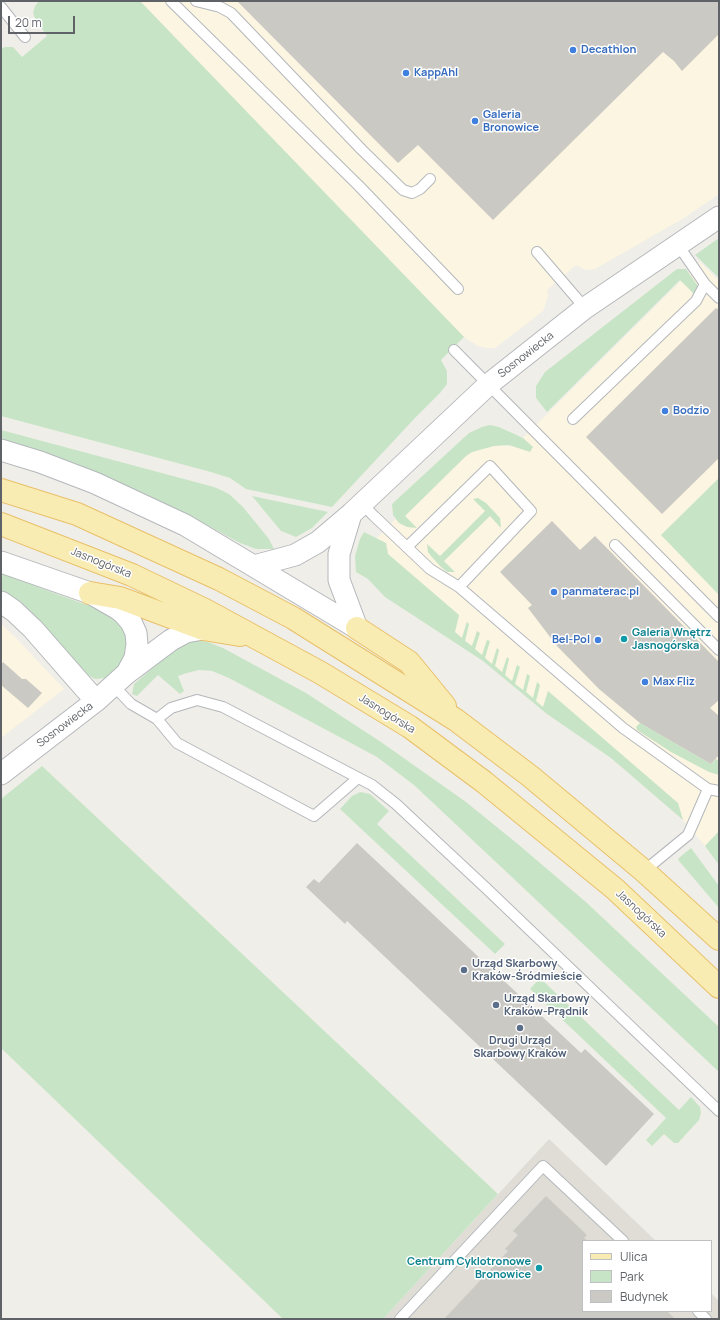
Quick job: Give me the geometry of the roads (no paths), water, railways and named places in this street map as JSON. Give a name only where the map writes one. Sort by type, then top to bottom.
[{"type":"main road","points":[[1,490],[77,514],[219,579],[293,618],[456,720],[530,776],[644,871],[719,939]]},
{"type":"main road","name":"Jasnogórska","points":[[1,524],[132,575],[205,610],[321,673],[410,727],[484,782],[614,889],[719,987]]},
{"type":"main road","points":[[90,593],[120,598],[202,629],[259,638]]},
{"type":"main road","points":[[357,628],[409,662],[456,720]]},
{"type":"street","name":"Sosnowiecka","points":[[254,566],[295,555],[318,542],[357,509],[488,384],[585,308],[719,217]]},
{"type":"street","points":[[1,450],[40,462],[95,483],[185,525],[357,628]]},
{"type":"street","name":"Sosnowiecka","points":[[357,509],[339,554],[339,580],[357,628]]},
{"type":"street","points":[[1,562],[90,593]]},
{"type":"street","name":"Sosnowiecka","points":[[90,593],[121,611],[131,622],[136,633],[137,644],[135,658],[120,680]]},
{"type":"street","points":[[1,602],[14,611],[33,629],[96,701]]},
{"type":"street","name":"Sosnowiecka","points":[[1,774],[172,640],[186,632],[202,629]]},
{"type":"lane","points":[[171,1],[359,186],[458,289]]},
{"type":"lane","points":[[196,1],[220,7],[231,13],[362,150],[403,190],[412,193],[420,189],[430,179]]},
{"type":"lane","points":[[1,8],[24,37]]},
{"type":"lane","points":[[678,245],[705,284],[719,298]]},
{"type":"lane","points":[[538,252],[585,308]]},
{"type":"lane","points":[[573,419],[696,301],[705,284]]},
{"type":"lane","points":[[454,350],[719,617]]},
{"type":"lane","points":[[407,547],[490,466],[531,511],[459,587]]},
{"type":"lane","points":[[357,509],[374,516],[430,570],[459,587],[623,728],[708,789],[719,791]]},
{"type":"lane","points":[[615,545],[719,650]]},
{"type":"lane","points":[[120,680],[130,704],[157,719],[177,743],[314,816],[358,778]]},
{"type":"lane","points":[[157,719],[171,708],[197,700],[223,707],[372,785],[396,804],[719,1111]]},
{"type":"lane","points":[[644,871],[688,835],[708,789]]},
{"type":"lane","points":[[400,1319],[543,1166],[622,1240]]},
{"type":"place","name":"Decathlon","points":[[573,50]]},
{"type":"place","name":"KappAhl","points":[[406,73]]},
{"type":"place","name":"Galeria Bronowice","points":[[475,121]]},
{"type":"place","name":"Bodzio","points":[[665,411]]},
{"type":"place","name":"panmaterac.pl","points":[[554,592]]},
{"type":"place","name":"Galeria Wnętrz Jasnogórska","points":[[624,639]]},
{"type":"place","name":"Bel-Pol","points":[[598,640]]},
{"type":"place","name":"Max Fliz","points":[[645,682]]},
{"type":"place","name":"Urząd Skarbowy Kraków-Śródmieście","points":[[464,970]]},
{"type":"place","name":"Urząd Skarbowy Kraków-Prądnik","points":[[496,1005]]},
{"type":"place","name":"Drugi Urząd Skarbowy Kraków","points":[[520,1028]]},
{"type":"place","name":"Centrum Cyklotronowe Bronowice","points":[[539,1268]]}]
